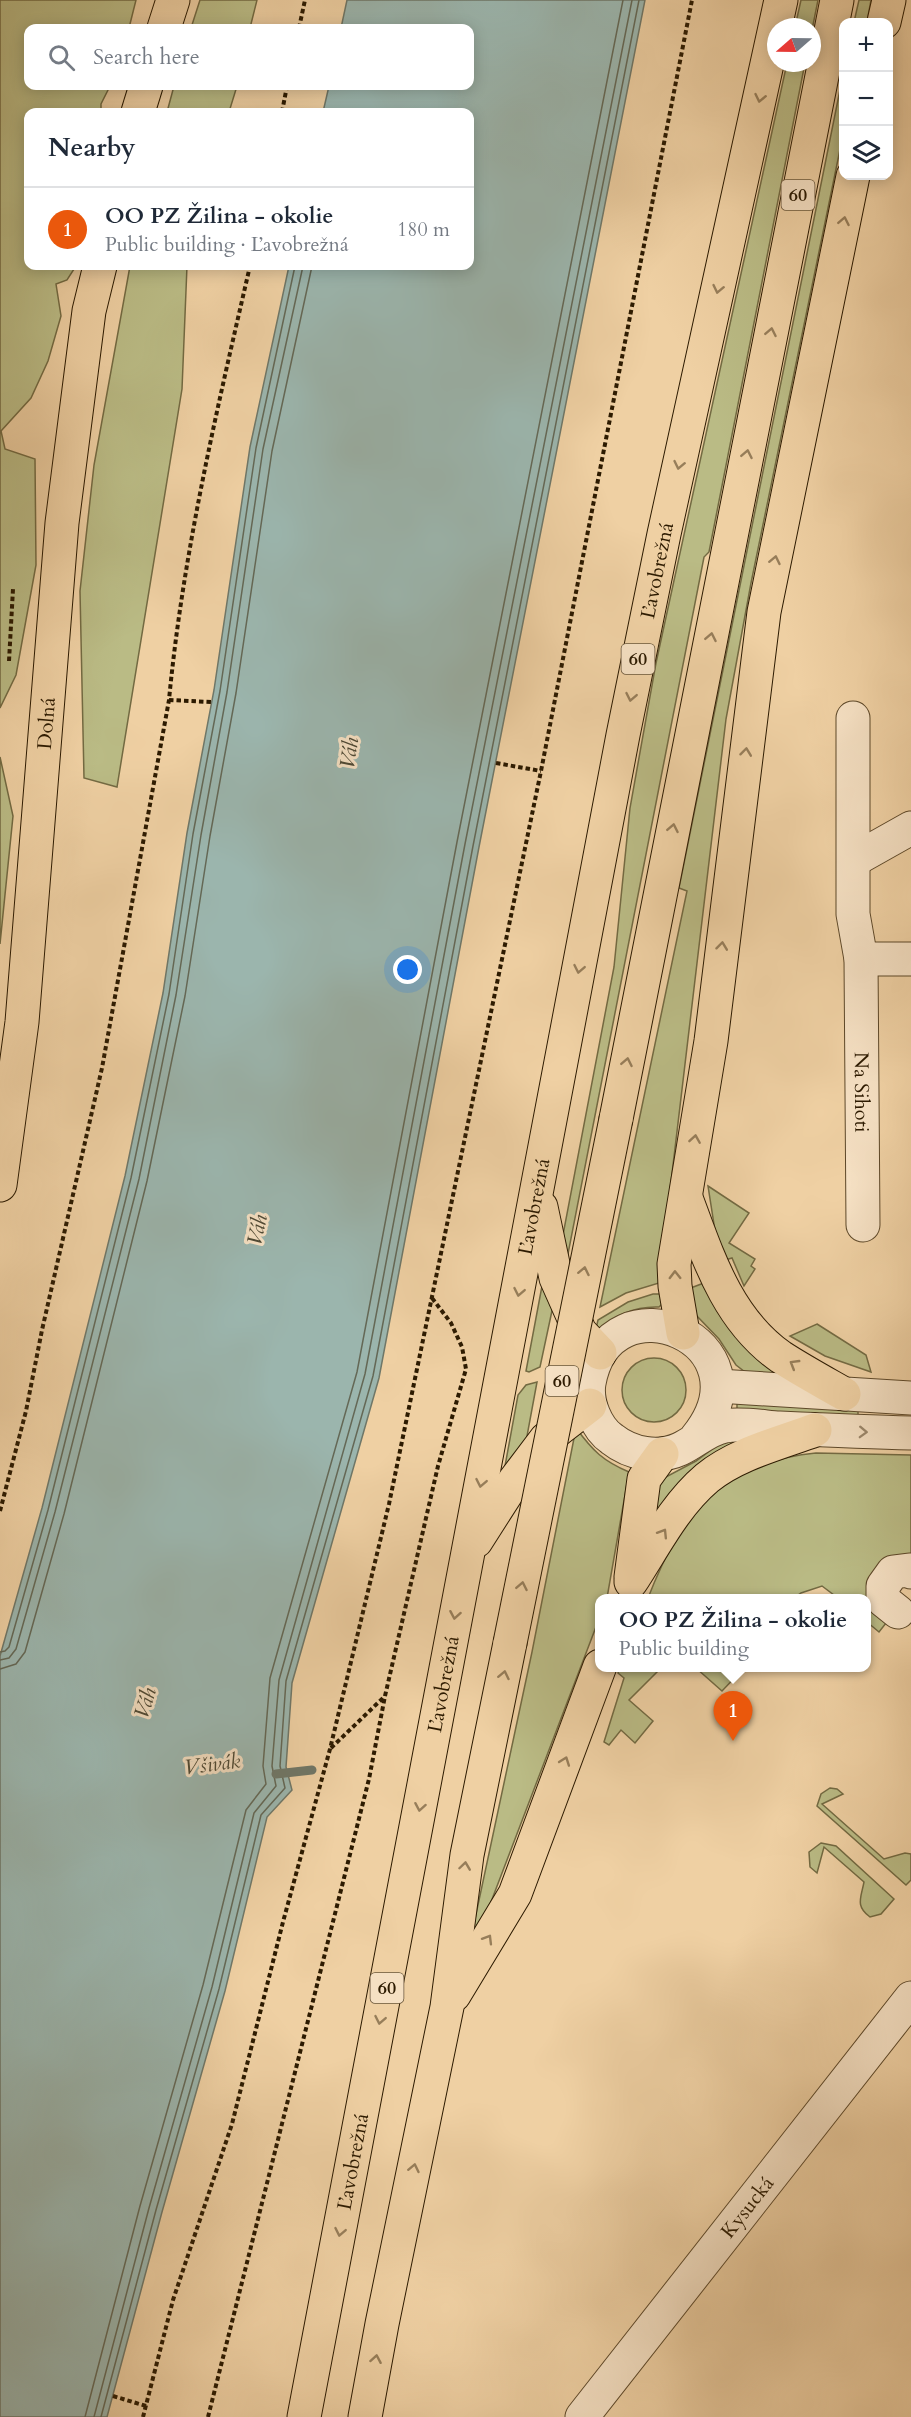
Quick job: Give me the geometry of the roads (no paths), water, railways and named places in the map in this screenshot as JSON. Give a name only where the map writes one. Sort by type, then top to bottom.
[{"type":"main road","points":[[165,24],[173,0]]},
{"type":"main road","name":"Ľavobrežná","points":[[304,2417],[621,747],[655,579],[781,0]]},
{"type":"main road","name":"60","points":[[365,2417],[447,2007],[467,1855],[616,1119],[837,0]]},
{"type":"main road","points":[[885,18],[888,0]]},
{"type":"main road","points":[[139,108],[145,90]]},
{"type":"main road","points":[[683,1332],[675,1286],[674,1264],[711,1041],[764,612],[852,180]]},
{"type":"main road","name":"Dolná","points":[[0,1185],[22,1022],[62,524],[89,311],[99,270]]},
{"type":"main road","points":[[538,1193],[556,1278],[580,1332],[600,1353]]},
{"type":"main road","points":[[686,1197],[714,1273],[731,1306],[753,1332],[780,1356],[844,1394]]},
{"type":"main road","points":[[466,1558],[515,1480],[546,1439],[590,1405]]},
{"type":"main road","points":[[628,1590],[681,1505],[707,1478],[736,1460],[815,1430]]},
{"type":"main road","points":[[628,1590],[644,1479],[662,1454]]},
{"type":"main road","points":[[447,2007],[515,1894],[598,1672]]},
{"type":"street","name":"Na Sihoti","points":[[853,718],[853,914],[861,959],[862,1225]]},
{"type":"street","points":[[854,860],[911,828]]},
{"type":"street","points":[[861,959],[911,959]]},
{"type":"street","points":[[647,1325],[666,1326],[683,1332],[697,1342],[707,1354],[714,1369],[718,1386],[716,1405],[709,1423],[696,1438],[681,1449],[662,1454],[644,1454],[626,1448],[609,1438],[597,1423],[590,1405],[588,1387],[592,1369],[600,1353],[613,1339],[629,1329],[647,1325]]},
{"type":"street","points":[[718,1386],[911,1398]]},
{"type":"street","points":[[696,1438],[725,1426],[911,1433]]},
{"type":"street","points":[[898,1612],[883,1600],[883,1586],[893,1572],[909,1570],[911,1572]]},
{"type":"street","name":"Kysucká","points":[[582,2417],[911,1998]]},
{"type":"water","name":"Váh","points":[[347,0],[645,0],[479,847],[379,1378],[292,1683],[286,1767],[292,1790],[267,1817],[225,1991],[107,2417],[0,2417],[0,1656],[42,1508],[125,1176],[163,993],[187,833],[214,690],[250,447],[288,270],[474,270],[474,108],[324,108],[328,90],[474,90],[474,24],[342,24]]},
{"type":"waterway","name":"Všivák","points":[[276,1774],[312,1770]]},
{"type":"place","name":"OO PZ Žilina - okolie","points":[[733,1741]]}]
